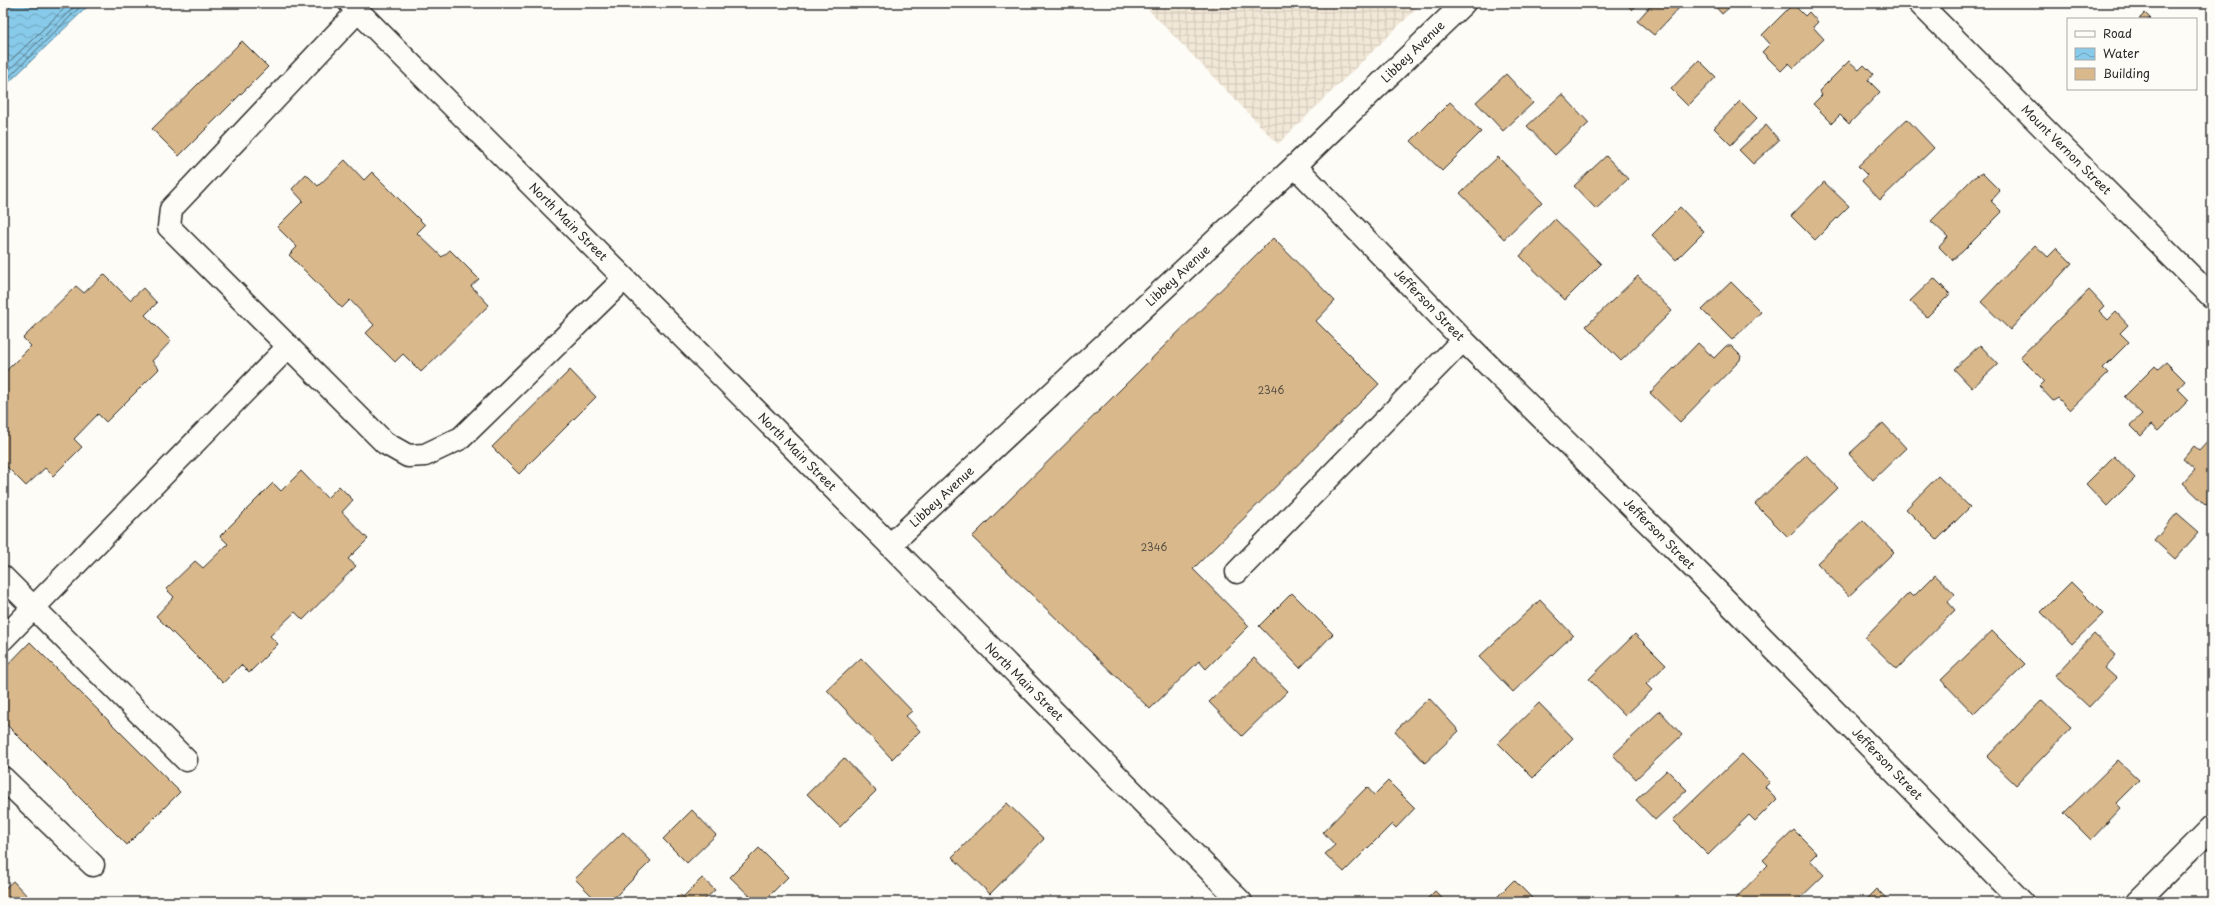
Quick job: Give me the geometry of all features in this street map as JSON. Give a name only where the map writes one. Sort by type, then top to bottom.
[{"type":"street","name":"Libbey Avenue","points":[[890,545],[1295,166],[1464,3]]},
{"type":"street","name":"Mount Vernon Street","points":[[1919,3],[2212,297]]},
{"type":"street","name":"North Main Street","points":[[354,7],[890,545],[1241,902]]},
{"type":"street","points":[[354,7],[171,209],[169,227],[385,442],[408,456],[425,455],[461,438],[624,279]]},
{"type":"street","name":"Jefferson Street","points":[[1295,166],[1463,340],[1713,587],[2022,902]]},
{"type":"street","points":[[1237,572],[1463,340]]},
{"type":"street","points":[[3,639],[289,346]]},
{"type":"street","points":[[3,577],[186,760]]},
{"type":"street","points":[[3,778],[93,865]]},
{"type":"street","points":[[2137,902],[2212,827]]},
{"type":"shaded area","points":[[1142,3],[1422,3],[1278,144]]},
{"type":"water","points":[[3,3],[88,3],[87,7],[3,88]]},
{"type":"building","points":[[1626,3],[1639,3],[1632,10]]},
{"type":"building","points":[[1653,3],[1673,3],[1679,8],[1654,35],[1637,21]]},
{"type":"building","points":[[1712,3],[1739,3],[1735,6],[1733,4],[1722,14]]},
{"type":"building","points":[[1793,4],[1805,16],[1809,12],[1818,22],[1813,27],[1824,39],[1794,68],[1789,63],[1781,71],[1762,52],[1770,44],[1762,35]]},
{"type":"building","points":[[2145,13],[2150,18],[2140,18]]},
{"type":"building","points":[[242,41],[268,67],[179,156],[152,129]]},
{"type":"building","points":[[1699,60],[1716,77],[1688,106],[1671,89]]},
{"type":"building","points":[[1849,61],[1859,70],[1864,65],[1873,74],[1868,80],[1880,92],[1849,124],[1840,115],[1832,123],[1813,104],[1822,95],[1819,91]]},
{"type":"building","points":[[1506,74],[1533,103],[1503,131],[1476,102]]},
{"type":"building","points":[[1562,94],[1589,123],[1555,155],[1527,126]]},
{"type":"building","points":[[1740,101],[1757,118],[1731,145],[1714,128]]},
{"type":"building","points":[[1450,102],[1481,132],[1442,171],[1411,141]]},
{"type":"building","points":[[1907,119],[1934,148],[1880,200],[1862,181],[1867,175],[1858,166]]},
{"type":"building","points":[[1766,125],[1779,140],[1753,164],[1739,150]]},
{"type":"building","points":[[1606,156],[1628,179],[1596,209],[1574,186]]},
{"type":"building","points":[[1498,157],[1542,202],[1504,239],[1460,193]]},
{"type":"building","points":[[345,160],[364,180],[372,172],[425,225],[417,233],[442,257],[450,250],[479,279],[471,286],[489,305],[421,372],[403,354],[395,362],[366,333],[374,325],[350,300],[342,308],[289,255],[297,247],[277,227],[303,201],[292,189],[306,174],[318,186]]},
{"type":"building","points":[[1982,173],[2000,191],[1991,201],[2002,212],[1952,260],[1939,247],[1948,237],[1931,221],[1973,178]]},
{"type":"building","points":[[1824,182],[1849,206],[1815,240],[1791,216]]},
{"type":"building","points":[[1680,207],[1704,232],[1676,260],[1652,235]]},
{"type":"building","points":[[1555,219],[1601,264],[1565,300],[1520,256]]},
{"type":"building","points":[[1273,238],[1335,301],[1316,321],[1379,384],[1193,569],[1249,626],[1206,669],[1199,661],[1150,709],[972,537]]},
{"type":"building","points":[[2035,245],[2048,257],[2057,248],[2072,263],[2010,330],[1981,302]]},
{"type":"building","points":[[104,274],[130,300],[143,288],[157,303],[145,315],[171,341],[152,361],[159,369],[106,422],[98,414],[74,439],[82,447],[53,476],[45,468],[26,486],[3,463],[3,368],[6,371],[31,346],[23,338],[76,286],[84,293]]},
{"type":"building","points":[[1638,276],[1672,311],[1621,361],[1586,326]]},
{"type":"building","points":[[1934,278],[1950,294],[1927,317],[1910,301]]},
{"type":"building","points":[[1731,282],[1761,312],[1732,340],[1702,310]]},
{"type":"building","points":[[2089,290],[2104,306],[2099,311],[2108,320],[2116,312],[2128,325],[2120,333],[2129,342],[2103,368],[2108,373],[2070,410],[2058,398],[2053,401],[2039,386],[2044,381],[2020,357]]},
{"type":"building","points":[[1698,343],[1714,358],[1726,346],[1731,346],[1741,356],[1740,360],[1680,422],[1650,393]]},
{"type":"building","points":[[1980,345],[1998,364],[1972,388],[1954,369]]},
{"type":"building","points":[[2166,362],[2185,381],[2178,389],[2189,400],[2158,431],[2151,425],[2141,436],[2130,425],[2142,414],[2124,397],[2155,366],[2158,369]]},
{"type":"building","points":[[570,370],[596,397],[519,474],[492,447]]},
{"type":"building","points":[[1883,423],[1906,448],[1873,480],[1849,454]]},
{"type":"building","points":[[2212,436],[2212,499],[2206,505],[2183,483],[2195,470],[2183,459],[2194,446],[2199,450]]},
{"type":"building","points":[[1806,455],[1838,488],[1788,537],[1755,504]]},
{"type":"building","points":[[2114,456],[2135,478],[2107,506],[2086,484]]},
{"type":"building","points":[[301,471],[327,498],[339,486],[353,500],[342,512],[368,539],[348,559],[356,566],[303,620],[295,612],[270,636],[278,644],[249,673],[241,665],[223,683],[156,616],[174,597],[166,589],[195,561],[203,568],[228,544],[220,536],[273,483],[281,491]]},
{"type":"building","points":[[1938,476],[1970,507],[1937,540],[1906,509]]},
{"type":"building","points":[[2177,513],[2199,532],[2175,559],[2154,540]]},
{"type":"building","points":[[1863,520],[1894,552],[1849,596],[1817,563]]},
{"type":"building","points":[[1935,575],[1955,594],[1948,602],[1955,610],[1897,669],[1865,638],[1909,593],[1913,597]]},
{"type":"building","points":[[2071,582],[2103,614],[2072,644],[2041,612]]},
{"type":"building","points":[[1292,593],[1333,634],[1300,668],[1259,626]]},
{"type":"building","points":[[1540,600],[1573,635],[1513,692],[1479,657]]},
{"type":"building","points":[[1992,631],[2025,664],[1974,714],[1941,680]]},
{"type":"building","points":[[1635,634],[1666,665],[1646,684],[1652,690],[1625,716],[1589,679]]},
{"type":"building","points":[[2094,634],[2116,655],[2105,668],[2116,678],[2089,707],[2055,675]]},
{"type":"building","points":[[30,642],[180,792],[127,845],[3,721],[3,670]]},
{"type":"building","points":[[861,658],[912,711],[906,716],[920,731],[892,759],[827,690]]},
{"type":"building","points":[[1254,658],[1288,691],[1242,736],[1209,702]]},
{"type":"building","points":[[1429,698],[1459,731],[1425,763],[1395,731]]},
{"type":"building","points":[[2042,700],[2071,728],[2016,785],[1987,757]]},
{"type":"building","points":[[1539,703],[1573,738],[1533,778],[1498,743]]},
{"type":"building","points":[[1660,711],[1682,735],[1636,779],[1613,755]]},
{"type":"building","points":[[1742,754],[1770,782],[1765,787],[1777,799],[1755,821],[1749,815],[1708,855],[1673,820]]},
{"type":"building","points":[[844,758],[876,791],[840,827],[807,794]]},
{"type":"building","points":[[2118,760],[2139,780],[2116,803],[2121,808],[2091,840],[2064,813]]},
{"type":"building","points":[[1667,770],[1687,790],[1655,820],[1636,800]]},
{"type":"building","points":[[1388,781],[1415,808],[1396,828],[1392,824],[1344,872],[1325,854],[1335,845],[1323,832],[1367,787],[1374,795]]},
{"type":"building","points":[[1007,803],[1044,839],[990,894],[952,857]]},
{"type":"building","points":[[692,810],[716,835],[687,863],[663,839]]},
{"type":"building","points":[[1794,830],[1817,853],[1810,860],[1824,875],[1796,902],[1732,902],[1768,865],[1763,860]]},
{"type":"building","points":[[623,832],[651,861],[610,902],[598,902],[575,879]]},
{"type":"building","points":[[759,848],[788,877],[763,902],[756,902],[730,877]]},
{"type":"building","points":[[702,878],[715,890],[702,902],[673,902],[680,894],[683,897]]},
{"type":"building","points":[[1514,880],[1536,902],[1492,902]]},
{"type":"building","points":[[13,881],[33,902],[3,902],[3,887],[4,889]]},
{"type":"building","points":[[1877,889],[1890,902],[1864,902]]},
{"type":"building","points":[[1435,891],[1446,902],[1424,902]]}]
